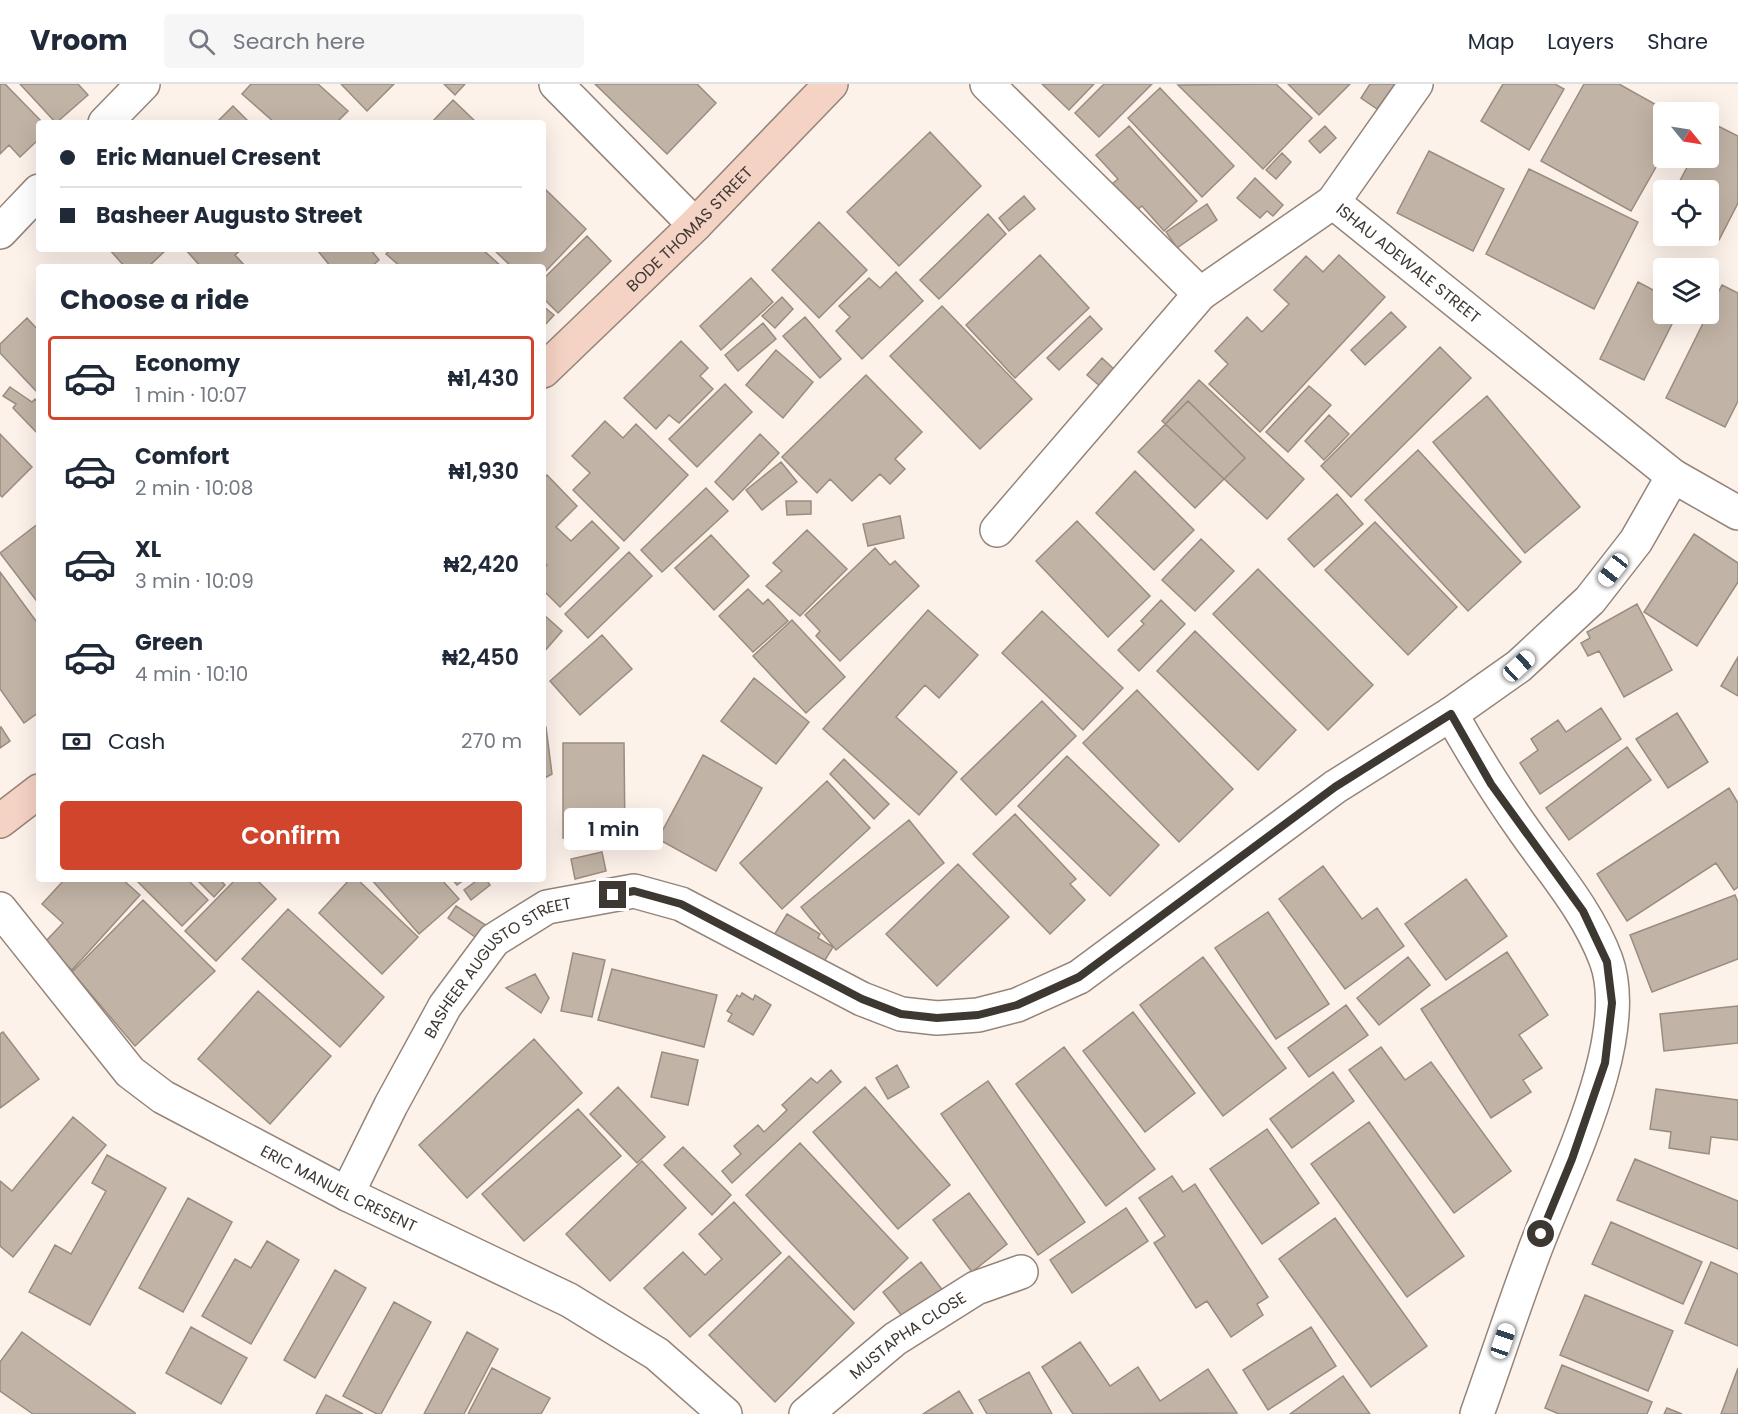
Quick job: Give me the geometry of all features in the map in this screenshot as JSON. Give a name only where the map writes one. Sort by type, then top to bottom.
[{"type":"main road","name":"BODE THOMAS STREET","points":[[546,368],[695,225],[831,84]]},
{"type":"main road","points":[[0,821],[36,793]]},
{"type":"street","points":[[108,120],[142,84]]},
{"type":"street","points":[[556,84],[695,225]]},
{"type":"street","points":[[987,84],[1200,294]]},
{"type":"street","points":[[1333,202],[1416,84]]},
{"type":"street","points":[[0,232],[36,194]]},
{"type":"street","name":"ISHAU ADEWALE STREET","points":[[997,530],[1200,294],[1333,202],[1673,476],[1738,513]]},
{"type":"street","name":"BASHEER AUGUSTO STREET","points":[[347,1194],[391,1105],[445,1006],[494,940],[547,907],[634,891],[681,904],[862,999],[901,1014],[937,1018],[978,1015],[1017,1005],[1079,977],[1335,787],[1451,714],[1519,666],[1590,600],[1636,541],[1673,476]]},
{"type":"street","points":[[1451,714],[1491,784],[1583,911],[1607,962],[1612,1003],[1605,1063],[1572,1159],[1533,1253],[1477,1414]]},
{"type":"street","name":"ERIC MANUEL CRESENT","points":[[0,909],[130,1072],[163,1097],[347,1194],[569,1300],[657,1354],[725,1414]]},
{"type":"street","name":"MUSTAPHA CLOSE","points":[[806,1414],[895,1339],[975,1288],[1021,1272]]},
{"type":"building","points":[[0,84],[5,84],[40,120],[36,120],[36,142],[20,157],[9,145],[0,154]]},
{"type":"building","points":[[20,84],[78,84],[88,95],[59,120],[53,120]]},
{"type":"building","points":[[251,84],[318,84],[348,111],[339,120],[272,120],[242,94]]},
{"type":"building","points":[[341,84],[394,84],[367,111]]},
{"type":"building","points":[[444,84],[465,84],[455,95]]},
{"type":"building","points":[[595,84],[697,84],[716,103],[667,154]]},
{"type":"building","points":[[1042,84],[1094,84],[1069,110]]},
{"type":"building","points":[[1104,84],[1152,84],[1099,137],[1075,113]]},
{"type":"building","points":[[1276,84],[1312,118],[1263,169],[1178,85]]},
{"type":"building","points":[[1288,84],[1350,84],[1319,115]]},
{"type":"building","points":[[1370,84],[1395,84],[1377,109],[1361,98]]},
{"type":"building","points":[[1503,84],[1555,84],[1564,89],[1529,150],[1481,121]]},
{"type":"building","points":[[1584,84],[1619,84],[1653,103],[1653,168],[1655,168],[1631,211],[1541,161]]},
{"type":"building","points":[[1160,88],[1234,166],[1202,197],[1128,118]]},
{"type":"building","points":[[453,100],[474,120],[434,120]]},
{"type":"building","points":[[233,106],[247,120],[219,120]]},
{"type":"building","points":[[1129,126],[1197,201],[1164,231],[1142,206],[1132,214],[1108,187],[1118,179],[1096,155]]},
{"type":"building","points":[[1325,126],[1336,138],[1320,153],[1309,141]]},
{"type":"building","points":[[1719,126],[1738,136],[1738,203],[1719,240],[1719,180],[1680,180],[1687,168],[1719,168]]},
{"type":"building","points":[[930,132],[981,186],[899,266],[847,212]]},
{"type":"building","points":[[1429,151],[1504,189],[1473,251],[1397,213]]},
{"type":"building","points":[[1282,153],[1291,162],[1276,179],[1266,170]]},
{"type":"building","points":[[1529,169],[1638,222],[1594,309],[1486,254]]},
{"type":"building","points":[[1255,178],[1283,205],[1273,216],[1267,211],[1260,218],[1237,198]]},
{"type":"building","points":[[546,190],[586,229],[546,271],[546,264],[509,264],[496,252],[546,252]]},
{"type":"building","points":[[1024,196],[1035,209],[1009,231],[999,218]]},
{"type":"building","points":[[1207,204],[1217,220],[1177,248],[1166,232]]},
{"type":"building","points":[[988,214],[1006,234],[939,299],[920,280]]},
{"type":"building","points":[[819,222],[867,270],[819,318],[772,270]]},
{"type":"building","points":[[587,236],[611,261],[558,313],[546,301],[546,276]]},
{"type":"building","points":[[112,252],[164,252],[151,264],[122,264]]},
{"type":"building","points":[[188,252],[238,252],[235,255],[243,264],[198,264]]},
{"type":"building","points":[[319,252],[372,252],[379,260],[374,264],[329,264]]},
{"type":"building","points":[[388,252],[485,252],[499,264],[398,264],[386,254]]},
{"type":"building","points":[[1040,255],[1089,308],[1015,378],[966,325]]},
{"type":"building","points":[[1339,255],[1385,297],[1260,432],[1209,384],[1228,364],[1215,351],[1247,317],[1262,332],[1289,304],[1274,290],[1306,256],[1323,272]]},
{"type":"building","points":[[896,272],[923,301],[862,359],[836,331],[850,317],[839,306],[869,278],[880,288]]},
{"type":"building","points":[[751,278],[773,302],[721,350],[700,326]]},
{"type":"building","points":[[1638,282],[1653,290],[1653,324],[1672,324],[1644,380],[1600,359]]},
{"type":"building","points":[[1722,285],[1738,293],[1738,401],[1725,427],[1666,398],[1703,324],[1719,324],[1719,291]]},
{"type":"building","points":[[782,297],[793,309],[775,328],[762,316]]},
{"type":"building","points":[[942,306],[1032,399],[980,449],[890,356]]},
{"type":"building","points":[[546,308],[554,315],[546,324]]},
{"type":"building","points":[[1391,312],[1406,327],[1365,365],[1351,350]]},
{"type":"building","points":[[1090,316],[1102,329],[1059,370],[1047,358]]},
{"type":"building","points":[[805,317],[841,359],[820,378],[783,336]]},
{"type":"building","points":[[27,318],[36,328],[36,391],[0,353],[0,344]]},
{"type":"building","points":[[763,323],[776,339],[738,371],[725,355]]},
{"type":"building","points":[[681,341],[708,368],[700,376],[713,389],[679,423],[669,415],[656,429],[624,398]]},
{"type":"building","points":[[1440,347],[1471,378],[1351,497],[1321,466]]},
{"type":"building","points":[[776,350],[813,382],[783,418],[746,385]]},
{"type":"building","points":[[1102,358],[1115,370],[1101,387],[1087,375]]},
{"type":"building","points":[[866,375],[922,432],[895,459],[905,469],[890,484],[880,474],[852,501],[830,479],[817,493],[782,457]]},
{"type":"building","points":[[1199,380],[1304,479],[1267,519],[1162,421]]},
{"type":"building","points":[[725,384],[752,412],[697,467],[669,439]]},
{"type":"building","points":[[1309,386],[1331,405],[1288,452],[1266,432]]},
{"type":"building","points":[[10,387],[32,402],[36,400],[36,432],[13,408],[16,404],[3,396]]},
{"type":"building","points":[[1487,396],[1580,507],[1525,553],[1433,442]]},
{"type":"building","points":[[1188,401],[1245,458],[1195,508],[1138,452]]},
{"type":"building","points":[[1329,415],[1349,434],[1324,460],[1305,441]]},
{"type":"building","points":[[605,421],[623,438],[636,424],[688,475],[624,541],[573,490],[590,473],[572,456]]},
{"type":"building","points":[[0,434],[32,467],[2,497],[0,495]]},
{"type":"building","points":[[760,434],[779,453],[733,500],[715,482]]},
{"type":"building","points":[[1418,450],[1521,562],[1468,611],[1365,500]]},
{"type":"building","points":[[781,462],[797,482],[762,510],[746,490]]},
{"type":"building","points":[[1135,471],[1194,530],[1154,570],[1096,513]]},
{"type":"building","points":[[546,476],[577,506],[556,527],[571,541],[592,521],[619,548],[560,607],[546,593]]},
{"type":"building","points":[[706,488],[728,511],[662,572],[641,550]]},
{"type":"building","points":[[1337,494],[1363,524],[1314,567],[1288,539]]},
{"type":"building","points":[[786,501],[811,501],[811,514],[787,515]]},
{"type":"building","points":[[900,516],[904,538],[868,546],[863,524]]},
{"type":"building","points":[[1077,521],[1150,596],[1108,637],[1036,561]]},
{"type":"building","points":[[1375,522],[1457,607],[1408,655],[1325,570]]},
{"type":"building","points":[[36,525],[36,600],[0,553]]},
{"type":"building","points":[[807,530],[847,569],[800,616],[766,586],[782,571],[773,563]]},
{"type":"building","points":[[1694,534],[1738,563],[1738,582],[1697,646],[1644,612]]},
{"type":"building","points":[[711,535],[749,576],[714,610],[675,568]]},
{"type":"building","points":[[1201,539],[1234,571],[1195,611],[1162,580]]},
{"type":"building","points":[[875,548],[890,565],[895,561],[919,586],[840,661],[816,636],[820,631],[805,615]]},
{"type":"building","points":[[629,552],[652,576],[588,638],[565,614]]},
{"type":"building","points":[[1258,569],[1373,685],[1328,730],[1213,614]]},
{"type":"building","points":[[0,572],[36,621],[36,714],[24,723],[0,689]]},
{"type":"building","points":[[748,589],[763,604],[768,599],[788,621],[753,652],[719,616]]},
{"type":"building","points":[[1161,600],[1185,624],[1139,671],[1118,650],[1144,624],[1141,621]]},
{"type":"building","points":[[1637,604],[1672,670],[1624,697],[1599,651],[1588,656],[1581,643],[1590,638],[1587,632]]},
{"type":"building","points":[[928,610],[978,655],[939,698],[925,685],[896,717],[957,772],[919,815],[823,729]]},
{"type":"building","points":[[1042,611],[1123,688],[1083,730],[1002,653]]},
{"type":"building","points":[[546,617],[562,631],[546,650]]},
{"type":"building","points":[[792,620],[845,677],[806,713],[753,656]]},
{"type":"building","points":[[1195,631],[1296,730],[1258,770],[1157,671]]},
{"type":"building","points":[[602,635],[632,669],[580,715],[550,681]]},
{"type":"building","points":[[1738,657],[1738,696],[1721,686]]},
{"type":"building","points":[[754,678],[809,722],[776,764],[721,721]]},
{"type":"building","points":[[1137,690],[1233,789],[1179,842],[1083,743]]},
{"type":"building","points":[[1042,701],[1076,736],[996,815],[961,779]]},
{"type":"building","points":[[1601,708],[1621,739],[1540,794],[1520,763],[1538,750],[1531,739],[1558,720],[1566,732]]},
{"type":"building","points":[[1677,713],[1708,762],[1668,788],[1636,739]]},
{"type":"building","points":[[546,727],[552,774],[546,777]]},
{"type":"building","points":[[0,728],[10,741],[0,748]]},
{"type":"building","points":[[563,743],[624,743],[625,837],[563,838]]},
{"type":"building","points":[[1627,747],[1651,780],[1569,840],[1546,808]]},
{"type":"building","points":[[703,755],[762,788],[716,871],[658,839]]},
{"type":"building","points":[[1067,756],[1159,845],[1110,896],[1018,806]]},
{"type":"building","points":[[844,759],[889,804],[874,819],[830,774]]},
{"type":"building","points":[[827,781],[870,828],[782,909],[740,863]]},
{"type":"building","points":[[1729,788],[1738,803],[1738,887],[1734,890],[1716,863],[1627,921],[1597,874]]},
{"type":"building","points":[[1015,814],[1076,879],[1070,884],[1085,900],[1050,934],[973,854]]},
{"type":"building","points":[[909,820],[944,863],[836,950],[801,907]]},
{"type":"building","points":[[602,852],[606,871],[575,879],[571,859]]},
{"type":"building","points":[[958,864],[1009,917],[937,986],[886,934]]},
{"type":"building","points":[[1323,866],[1362,919],[1377,908],[1404,946],[1345,989],[1279,899]]},
{"type":"building","points":[[1466,879],[1507,936],[1446,980],[1405,924]]},
{"type":"building","points":[[62,882],[125,882],[140,895],[72,970],[44,943],[63,923],[42,904]]},
{"type":"building","points":[[138,882],[190,882],[208,900],[182,926]]},
{"type":"building","points":[[199,882],[222,882],[225,885],[214,897]]},
{"type":"building","points":[[233,882],[259,882],[276,899],[216,961],[185,931]]},
{"type":"building","points":[[347,882],[360,882],[418,937],[382,974],[319,913]]},
{"type":"building","points":[[374,882],[444,882],[459,899],[419,934]]},
{"type":"building","points":[[475,882],[488,882],[490,885],[471,900],[464,890]]},
{"type":"building","points":[[1735,895],[1738,902],[1738,959],[1652,992],[1630,935]]},
{"type":"building","points":[[143,900],[215,971],[135,1046],[72,972]]},
{"type":"building","points":[[456,906],[487,926],[478,939],[448,918]]},
{"type":"building","points":[[288,909],[384,997],[340,1047],[242,959]]},
{"type":"building","points":[[1268,912],[1329,1004],[1276,1039],[1215,948]]},
{"type":"building","points":[[787,914],[820,934],[818,938],[833,947],[819,970],[771,940]]},
{"type":"building","points":[[1507,952],[1548,1015],[1519,1035],[1542,1068],[1523,1080],[1531,1092],[1491,1118],[1421,1009]]},
{"type":"building","points":[[573,953],[605,960],[592,1017],[561,1011]]},
{"type":"building","points":[[1203,957],[1286,1068],[1223,1116],[1140,1005]]},
{"type":"building","points":[[1408,957],[1430,985],[1379,1025],[1357,998]]},
{"type":"building","points":[[612,969],[717,995],[704,1047],[598,1020]]},
{"type":"building","points":[[535,974],[549,998],[541,1013],[506,988]]},
{"type":"building","points":[[258,991],[331,1056],[270,1124],[198,1059]]},
{"type":"building","points":[[742,993],[753,1000],[755,995],[771,1005],[753,1035],[728,1021],[732,1014],[727,1011],[737,995],[740,997]]},
{"type":"building","points":[[1346,1005],[1368,1035],[1309,1077],[1288,1048]]},
{"type":"building","points":[[1738,1006],[1738,1043],[1664,1051],[1660,1014]]},
{"type":"building","points":[[1133,1012],[1195,1093],[1145,1132],[1083,1051]]},
{"type":"building","points":[[3,1032],[39,1079],[0,1108],[0,1034]]},
{"type":"building","points":[[534,1039],[582,1093],[467,1198],[419,1145]]},
{"type":"building","points":[[1064,1047],[1155,1169],[1106,1206],[1016,1084]]},
{"type":"building","points":[[1381,1047],[1405,1080],[1431,1062],[1511,1171],[1454,1213],[1349,1070]]},
{"type":"building","points":[[662,1052],[698,1060],[688,1105],[651,1097]]},
{"type":"building","points":[[897,1065],[909,1087],[888,1099],[876,1078]]},
{"type":"building","points":[[831,1070],[841,1082],[732,1183],[722,1171],[741,1154],[734,1146],[758,1125],[764,1132],[787,1110],[782,1105],[811,1078],[817,1083]]},
{"type":"building","points":[[1333,1072],[1354,1101],[1292,1148],[1270,1119]]},
{"type":"building","points":[[988,1081],[1085,1222],[1038,1255],[941,1114]]},
{"type":"building","points":[[618,1087],[665,1137],[637,1163],[590,1114]]},
{"type":"building","points":[[865,1087],[950,1185],[898,1229],[813,1132]]},
{"type":"building","points":[[1656,1089],[1738,1100],[1738,1140],[1711,1137],[1709,1154],[1669,1148],[1671,1132],[1650,1129]]},
{"type":"building","points":[[578,1109],[621,1156],[524,1241],[482,1194]]},
{"type":"building","points":[[73,1117],[106,1145],[13,1257],[0,1246],[0,1181],[12,1191]]},
{"type":"building","points":[[1369,1122],[1464,1256],[1407,1297],[1311,1164]]},
{"type":"building","points":[[1267,1129],[1319,1203],[1262,1244],[1210,1169]]},
{"type":"building","points":[[800,1143],[908,1258],[854,1310],[746,1195]]},
{"type":"building","points":[[683,1147],[731,1195],[712,1215],[664,1165]]},
{"type":"building","points":[[107,1155],[166,1188],[90,1325],[29,1292],[55,1245],[71,1254],[106,1191],[92,1183]]},
{"type":"building","points":[[1635,1159],[1738,1201],[1738,1249],[1617,1200]]},
{"type":"building","points":[[642,1161],[686,1208],[610,1281],[566,1234]]},
{"type":"building","points":[[1172,1176],[1183,1192],[1195,1184],[1268,1297],[1257,1304],[1263,1315],[1231,1337],[1207,1301],[1196,1308],[1154,1243],[1165,1236],[1139,1198]]},
{"type":"building","points":[[969,1193],[1007,1244],[972,1272],[933,1220]]},
{"type":"building","points":[[188,1198],[232,1222],[183,1312],[139,1288]]},
{"type":"building","points":[[734,1202],[781,1253],[690,1337],[644,1288],[683,1252],[705,1275],[722,1259],[699,1234]]},
{"type":"building","points":[[1126,1208],[1148,1241],[1072,1293],[1050,1260]]},
{"type":"building","points":[[1335,1218],[1427,1346],[1371,1387],[1279,1259]]},
{"type":"building","points":[[1611,1222],[1702,1262],[1683,1304],[1592,1264]]},
{"type":"building","points":[[267,1241],[299,1260],[251,1344],[202,1316],[235,1259],[251,1268]]},
{"type":"building","points":[[789,1256],[854,1323],[775,1402],[709,1335]]},
{"type":"building","points":[[921,1262],[947,1296],[910,1326],[883,1292]]},
{"type":"building","points":[[1711,1262],[1738,1274],[1738,1346],[1685,1323]]},
{"type":"building","points":[[335,1270],[366,1288],[315,1378],[284,1360]]},
{"type":"building","points":[[1585,1295],[1673,1331],[1648,1391],[1560,1355]]},
{"type":"building","points":[[394,1302],[431,1322],[381,1414],[377,1414],[343,1396]]},
{"type":"building","points":[[191,1327],[247,1358],[221,1404],[166,1373]]},
{"type":"building","points":[[1311,1327],[1336,1366],[1268,1410],[1243,1370]]},
{"type":"building","points":[[22,1332],[135,1414],[33,1414],[0,1391],[0,1362]]},
{"type":"building","points":[[467,1332],[498,1349],[464,1414],[424,1414]]},
{"type":"building","points":[[1080,1342],[1110,1386],[1138,1367],[1160,1401],[1208,1369],[1237,1413],[1073,1414],[1042,1367]]},
{"type":"building","points":[[1562,1365],[1652,1402],[1647,1414],[1559,1414],[1545,1408]]},
{"type":"building","points":[[492,1368],[550,1398],[541,1414],[468,1414]]},
{"type":"building","points":[[1738,1368],[1738,1414],[1721,1414]]},
{"type":"building","points":[[1029,1372],[1052,1414],[987,1414],[979,1400]]},
{"type":"building","points":[[1343,1376],[1370,1414],[1290,1414]]},
{"type":"building","points":[[959,1391],[973,1414],[923,1414]]},
{"type":"building","points":[[326,1395],[363,1414],[316,1414]]},
{"type":"building","points":[[1667,1408],[1682,1414],[1664,1414]]},
{"type":"route","points":[[613,895],[634,891],[681,904],[862,999],[901,1014],[937,1018],[978,1015],[1017,1005],[1079,977],[1335,787],[1451,714],[1491,784],[1583,911],[1607,962],[1612,1003],[1605,1063],[1572,1159],[1541,1234]]}]
